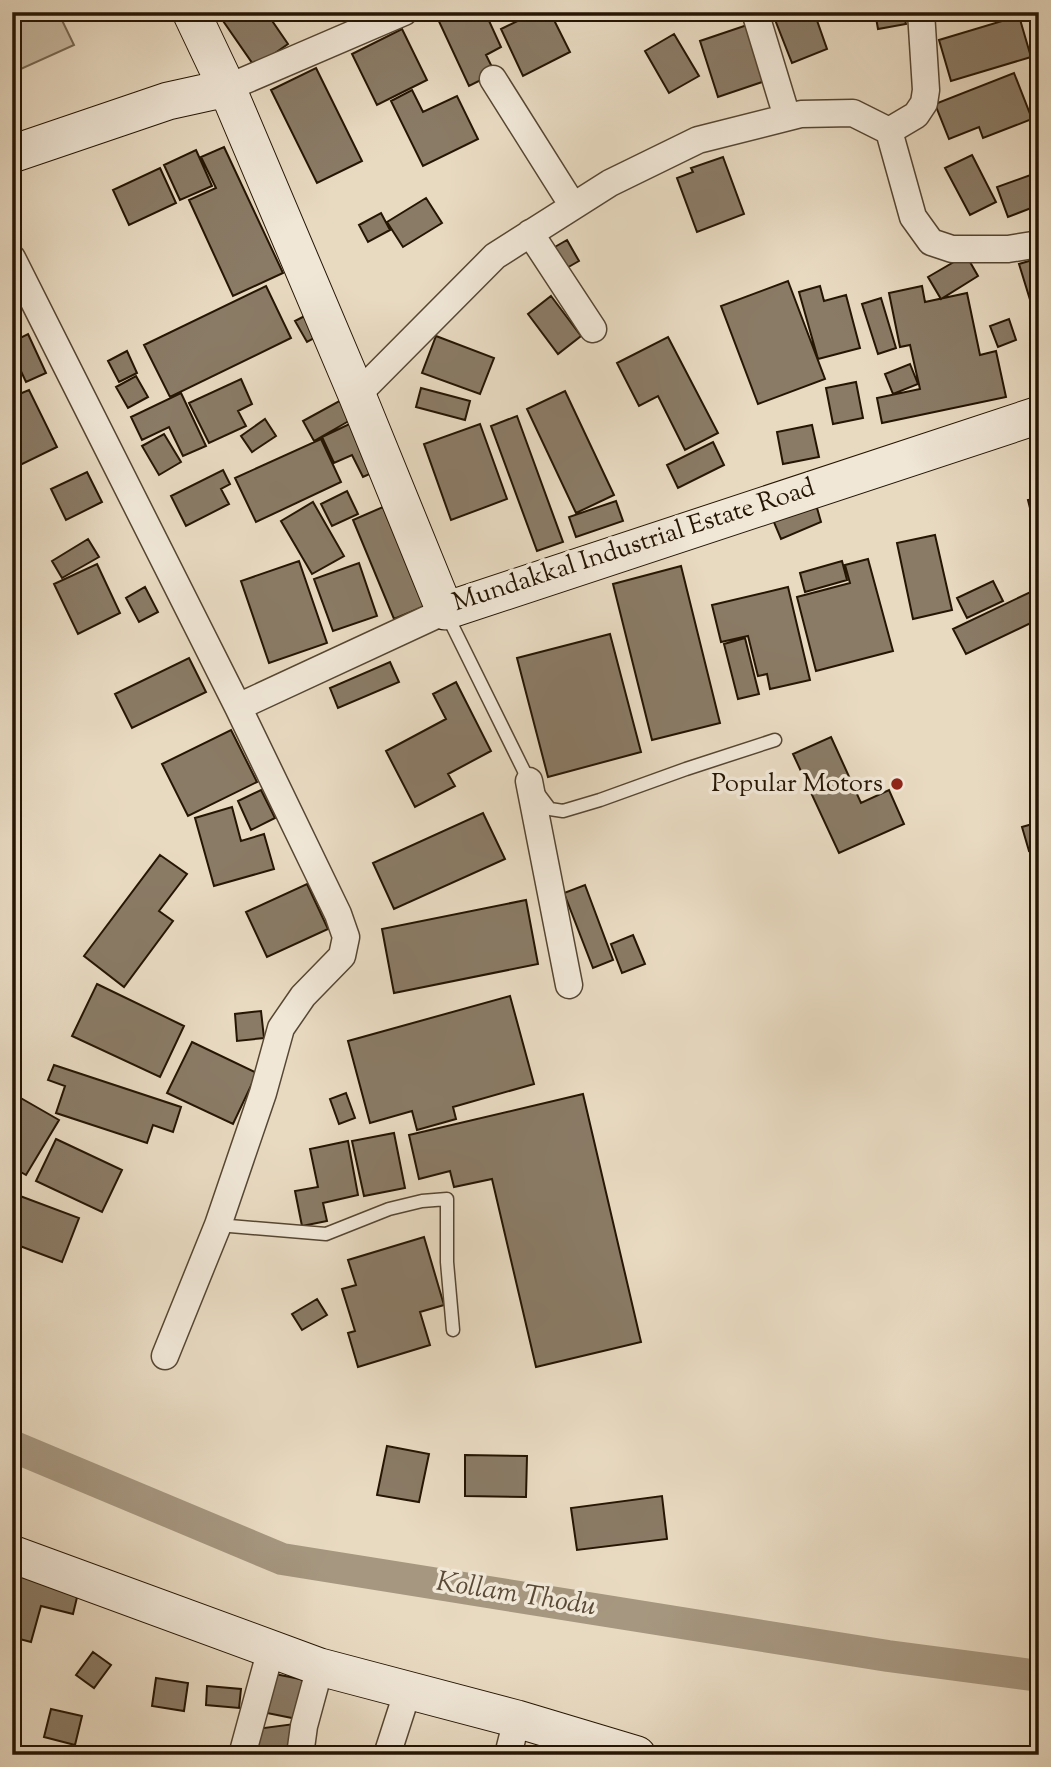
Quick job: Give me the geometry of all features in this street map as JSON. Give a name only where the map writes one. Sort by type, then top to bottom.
[{"type":"street","name":"Mundakkal Industrial Estate Road","points":[[191,12],[227,88],[358,395],[445,611],[1039,415]]},
{"type":"street","points":[[12,154],[168,101],[227,88],[404,12]]},
{"type":"street","points":[[755,12],[787,117]]},
{"type":"street","points":[[889,131],[916,115],[924,103],[926,90],[921,12]]},
{"type":"street","points":[[493,79],[573,205]]},
{"type":"street","points":[[358,395],[495,256],[573,205],[610,183],[698,140],[787,117],[801,114],[853,113],[889,131],[913,217],[931,242],[952,249],[1008,249],[1039,244]]},
{"type":"street","points":[[530,233],[593,330]]},
{"type":"street","points":[[12,258],[238,707],[338,914],[346,937],[342,956],[303,996],[281,1028],[263,1093],[218,1225],[165,1356]]},
{"type":"street","points":[[238,707],[445,611]]},
{"type":"street","points":[[529,781],[569,985]]},
{"type":"street","points":[[12,1554],[320,1667],[517,1719],[637,1755]]},
{"type":"street","points":[[244,1748],[271,1648]]},
{"type":"street","points":[[300,1755],[304,1726],[320,1667]]},
{"type":"street","points":[[387,1755],[408,1690]]},
{"type":"street","points":[[508,1755],[517,1719]]},
{"type":"lane","points":[[445,611],[529,781],[550,809],[563,811],[600,800],[775,740]]},
{"type":"lane","points":[[218,1225],[326,1234],[389,1209],[447,1199],[447,1262],[453,1330]]},
{"type":"shaded area","points":[[12,12],[58,12],[74,45],[12,73]]},
{"type":"building","points":[[229,12],[266,12],[288,44],[255,67],[221,18]]},
{"type":"building","points":[[442,12],[485,12],[501,47],[486,55],[495,73],[469,86],[436,15]]},
{"type":"building","points":[[536,12],[550,12],[570,52],[523,76],[501,29]]},
{"type":"building","points":[[772,12],[814,12],[827,49],[792,63]]},
{"type":"building","points":[[875,12],[903,12],[906,24],[878,29]]},
{"type":"building","points":[[1019,16],[1031,57],[951,81],[939,40]]},
{"type":"building","points":[[753,23],[771,79],[718,97],[700,41]]},
{"type":"building","points":[[402,29],[427,80],[377,105],[352,54]]},
{"type":"building","points":[[674,34],[699,76],[669,93],[645,51]]},
{"type":"building","points":[[316,68],[362,161],[317,183],[271,90]]},
{"type":"building","points":[[1014,73],[1032,119],[983,138],[979,127],[949,139],[935,104]]},
{"type":"building","points":[[412,90],[423,112],[457,96],[478,139],[423,166],[391,101]]},
{"type":"building","points":[[224,147],[283,273],[233,296],[189,200],[216,188],[201,157]]},
{"type":"building","points":[[196,150],[212,186],[180,200],[164,165]]},
{"type":"building","points":[[972,155],[996,202],[970,215],[945,168]]},
{"type":"building","points":[[723,157],[744,214],[697,232],[677,178],[693,172],[691,168]]},
{"type":"building","points":[[160,168],[176,203],[129,225],[113,190]]},
{"type":"building","points":[[1039,172],[1039,205],[1008,217],[997,187]]},
{"type":"building","points":[[426,198],[442,223],[403,247],[387,222]]},
{"type":"building","points":[[381,213],[390,230],[368,242],[359,225]]},
{"type":"building","points":[[567,240],[579,261],[565,269],[553,248]]},
{"type":"building","points":[[966,255],[978,276],[941,299],[928,277]]},
{"type":"building","points":[[1039,258],[1039,329],[1019,264]]},
{"type":"building","points":[[788,281],[825,379],[758,404],[721,306]]},
{"type":"building","points":[[266,286],[291,338],[170,397],[144,345]]},
{"type":"building","points":[[820,286],[824,301],[846,295],[860,348],[818,359],[799,292]]},
{"type":"building","points":[[922,286],[925,302],[967,293],[980,355],[996,351],[1006,397],[882,423],[877,398],[920,389],[910,345],[900,347],[889,293]]},
{"type":"building","points":[[551,296],[581,336],[558,354],[528,314]]},
{"type":"building","points":[[881,298],[896,348],[878,354],[862,304]]},
{"type":"building","points":[[318,309],[329,330],[307,342],[295,321]]},
{"type":"building","points":[[1009,319],[1016,340],[998,347],[990,326]]},
{"type":"building","points":[[28,334],[46,373],[26,382],[12,352],[12,342]]},
{"type":"building","points":[[436,336],[494,358],[480,394],[422,373]]},
{"type":"building","points":[[668,337],[718,433],[685,450],[658,396],[639,406],[617,363]]},
{"type":"building","points":[[127,351],[137,373],[119,382],[108,361]]},
{"type":"building","points":[[910,364],[918,384],[893,394],[885,374]]},
{"type":"building","points":[[136,376],[148,397],[128,408],[116,387]]},
{"type":"building","points":[[241,379],[252,404],[238,411],[246,426],[209,443],[189,403]]},
{"type":"building","points":[[856,382],[863,418],[833,424],[826,388]]},
{"type":"building","points":[[12,385],[17,395],[29,390],[57,447],[12,469]]},
{"type":"building","points":[[421,388],[470,401],[465,420],[416,407]]},
{"type":"building","points":[[565,391],[614,495],[576,513],[527,409]]},
{"type":"building","points":[[181,393],[206,446],[183,456],[169,427],[142,440],[131,417]]},
{"type":"building","points":[[343,399],[354,418],[314,441],[303,421]]},
{"type":"building","points":[[517,416],[563,542],[537,551],[491,426]]},
{"type":"building","points":[[265,419],[276,436],[252,452],[241,436]]},
{"type":"building","points":[[360,419],[383,468],[363,477],[352,455],[334,463],[322,437]]},
{"type":"building","points":[[480,424],[507,499],[451,520],[424,444]]},
{"type":"building","points":[[812,425],[819,457],[783,464],[777,432]]},
{"type":"building","points":[[164,434],[181,462],[159,475],[142,446]]},
{"type":"building","points":[[321,439],[341,482],[256,522],[235,478]]},
{"type":"building","points":[[713,442],[724,465],[678,488],[667,465]]},
{"type":"building","points":[[223,470],[230,484],[221,489],[229,504],[186,526],[171,496]]},
{"type":"building","points":[[87,472],[102,502],[66,520],[51,489]]},
{"type":"building","points":[[347,491],[358,514],[332,526],[321,504]]},
{"type":"building","points":[[813,494],[821,522],[781,539],[768,508]]},
{"type":"building","points":[[1039,498],[1039,544],[1028,500]]},
{"type":"building","points":[[616,501],[623,521],[576,537],[569,517]]},
{"type":"building","points":[[313,502],[344,556],[312,574],[281,521]]},
{"type":"building","points":[[383,507],[425,606],[394,619],[353,520]]},
{"type":"building","points":[[935,535],[952,610],[913,619],[897,543]]},
{"type":"building","points":[[88,539],[99,557],[62,578],[52,561]]},
{"type":"building","points":[[868,559],[893,651],[816,671],[797,597],[850,583],[845,565]]},
{"type":"building","points":[[299,561],[327,643],[269,663],[241,581]]},
{"type":"building","points":[[842,561],[847,580],[805,592],[800,573]]},
{"type":"building","points":[[359,563],[377,616],[333,631],[314,579]]},
{"type":"building","points":[[97,564],[120,613],[78,634],[54,584]]},
{"type":"building","points":[[681,566],[720,723],[652,740],[613,584]]},
{"type":"building","points":[[993,581],[1003,601],[967,618],[957,598]]},
{"type":"building","points":[[145,587],[158,612],[139,622],[126,598]]},
{"type":"building","points":[[788,587],[810,680],[770,689],[767,674],[758,676],[748,636],[721,642],[712,605]]},
{"type":"building","points":[[1039,588],[1039,619],[966,654],[953,629]]},
{"type":"building","points":[[610,634],[641,752],[548,777],[517,658]]},
{"type":"building","points":[[745,638],[759,694],[738,699],[724,644]]},
{"type":"building","points":[[189,658],[206,692],[132,728],[115,694]]},
{"type":"building","points":[[390,662],[399,682],[338,708],[330,688]]},
{"type":"building","points":[[456,682],[491,751],[448,774],[455,786],[415,807],[386,751],[446,719],[433,694]]},
{"type":"building","points":[[231,730],[257,782],[188,816],[162,764]]},
{"type":"building","points":[[831,737],[861,803],[889,790],[904,824],[839,853],[793,754]]},
{"type":"building","points":[[261,790],[275,818],[251,830],[238,801]]},
{"type":"building","points":[[232,807],[241,841],[264,834],[274,869],[214,886],[195,818]]},
{"type":"building","points":[[483,813],[505,859],[394,909],[373,863]]},
{"type":"building","points":[[1039,822],[1039,848],[1029,851],[1022,827]]},
{"type":"building","points":[[160,855],[187,874],[159,911],[173,921],[124,987],[84,956]]},
{"type":"building","points":[[307,884],[328,929],[267,957],[246,912]]},
{"type":"building","points":[[585,885],[613,960],[593,968],[564,893]]},
{"type":"building","points":[[526,900],[538,964],[394,993],[382,929]]},
{"type":"building","points":[[633,935],[645,964],[622,973],[611,944]]},
{"type":"building","points":[[97,984],[184,1026],[160,1077],[72,1036]]},
{"type":"building","points":[[510,996],[534,1084],[453,1107],[456,1119],[417,1130],[412,1111],[370,1123],[348,1041]]},
{"type":"building","points":[[261,1011],[264,1038],[237,1041],[235,1014]]},
{"type":"building","points":[[192,1042],[257,1073],[233,1124],[167,1093]]},
{"type":"building","points":[[54,1065],[181,1107],[173,1132],[153,1125],[147,1143],[56,1113],[65,1086],[48,1080]]},
{"type":"building","points":[[12,1093],[59,1120],[26,1175],[12,1167]]},
{"type":"building","points":[[346,1093],[355,1118],[339,1124],[330,1099]]},
{"type":"building","points":[[583,1094],[641,1342],[536,1367],[492,1179],[454,1187],[450,1171],[419,1179],[409,1135]]},
{"type":"building","points":[[394,1133],[405,1188],[364,1196],[352,1141]]},
{"type":"building","points":[[56,1139],[122,1170],[102,1212],[36,1181]]},
{"type":"building","points":[[348,1141],[358,1195],[323,1203],[327,1221],[302,1226],[295,1191],[318,1187],[310,1149]]},
{"type":"building","points":[[12,1193],[79,1218],[62,1262],[12,1243]]},
{"type":"building","points":[[424,1237],[444,1305],[420,1312],[430,1345],[358,1367],[348,1333],[355,1331],[342,1289],[356,1285],[348,1260]]},
{"type":"building","points":[[317,1299],[327,1315],[302,1330],[292,1314]]},
{"type":"building","points":[[387,1446],[429,1454],[419,1502],[377,1495]]},
{"type":"building","points":[[465,1455],[527,1456],[526,1497],[465,1496]]},
{"type":"building","points":[[662,1496],[667,1539],[577,1550],[571,1508]]},
{"type":"building","points":[[20,1574],[79,1589],[73,1614],[41,1606],[31,1642],[12,1637],[12,1605]]},
{"type":"building","points":[[93,1652],[111,1665],[94,1688],[76,1675]]},
{"type":"building","points":[[275,1674],[305,1680],[297,1719],[267,1713]]},
{"type":"building","points":[[156,1678],[188,1683],[184,1711],[152,1706]]},
{"type":"building","points":[[207,1686],[241,1689],[239,1708],[206,1705]]},
{"type":"building","points":[[51,1709],[82,1716],[75,1745],[44,1737]]},
{"type":"building","points":[[294,1724],[298,1755],[259,1755],[256,1729]]},
{"type":"waterway","name":"Kollam Thodu","points":[[12,1446],[282,1559],[888,1656],[1039,1676]]},
{"type":"place","name":"Popular Motors","points":[[897,784]]}]
